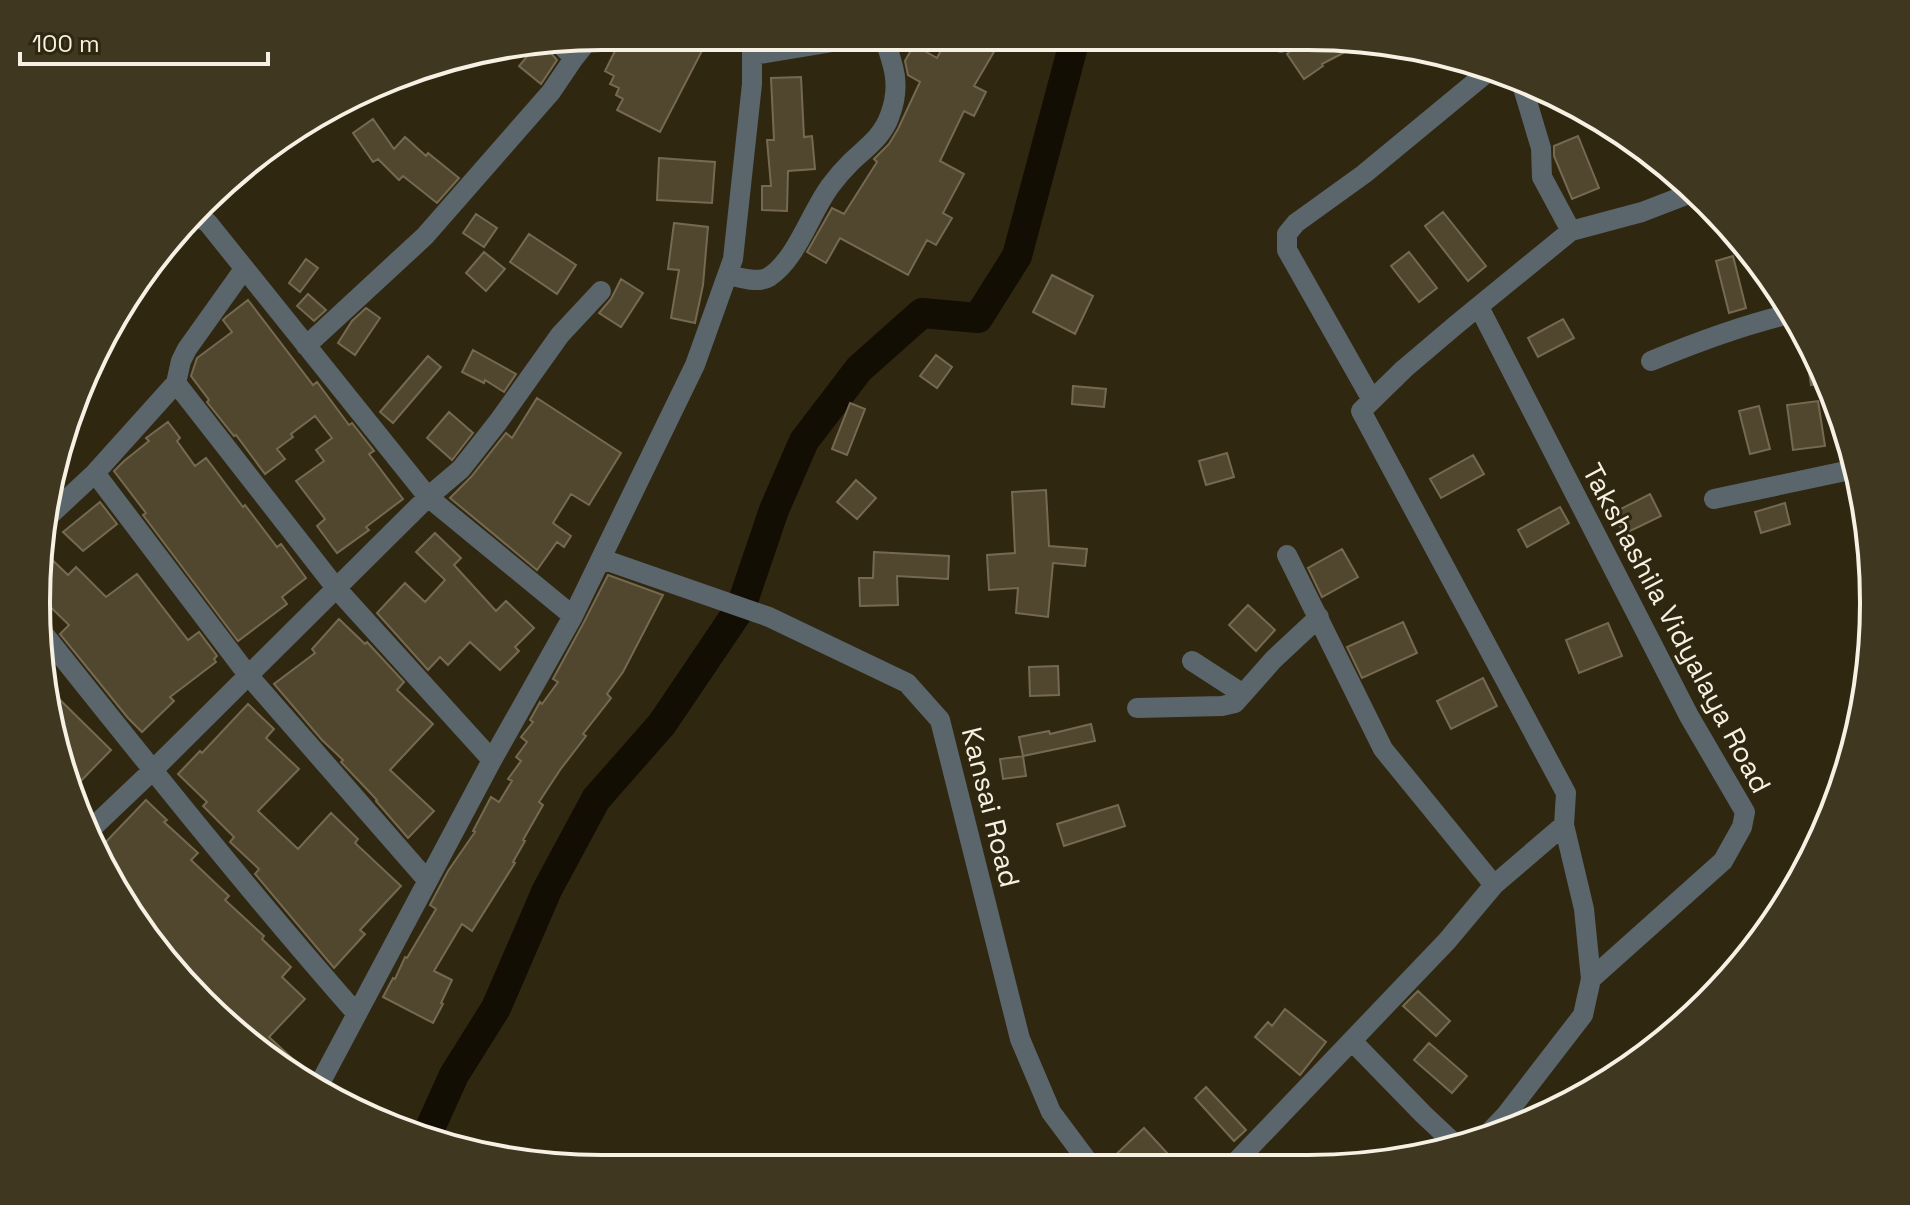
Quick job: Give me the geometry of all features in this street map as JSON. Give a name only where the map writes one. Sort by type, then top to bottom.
[{"type":"street","points":[[322,1079],[492,760],[573,616],[695,365],[733,259],[753,50]]},
{"type":"street","points":[[728,275],[760,281],[782,265],[829,188],[881,134],[891,115],[897,84],[887,50]]},
{"type":"street","points":[[306,346],[425,236],[551,92],[567,51]]},
{"type":"street","points":[[1372,400],[1287,250],[1287,234],[1296,223],[1364,174],[1481,78]]},
{"type":"street","points":[[1525,95],[1541,148],[1542,177],[1571,231]]},
{"type":"street","points":[[1501,1120],[1583,1015],[1591,979],[1584,909],[1564,825],[1566,793],[1361,411],[1404,369],[1571,231],[1642,212],[1682,197]]},
{"type":"street","points":[[204,220],[428,497],[573,616]]},
{"type":"street","points":[[59,507],[95,473],[176,383],[187,349],[244,269]]},
{"type":"street","points":[[96,824],[428,497],[461,469],[560,335],[601,291]]},
{"type":"street","name":"Takshashila Vidyalaya Road","points":[[1479,307],[1689,716],[1745,812],[1742,827],[1723,861],[1591,979]]},
{"type":"street","points":[[1651,361],[1692,344],[1780,316]]},
{"type":"street","points":[[176,383],[336,588],[492,760]]},
{"type":"street","points":[[1714,499],[1844,471]]},
{"type":"street","points":[[95,473],[248,675],[427,880]]},
{"type":"street","points":[[1287,555],[1383,749],[1494,885]]},
{"type":"street","name":"Kansai Road","points":[[602,559],[769,617],[907,683],[940,720],[1020,1039],[1051,1112],[1083,1155]]},
{"type":"street","points":[[1137,708],[1235,703],[1273,660],[1319,617]]},
{"type":"street","points":[[52,644],[152,771],[356,1013]]},
{"type":"street","points":[[1192,661],[1243,694]]},
{"type":"street","points":[[1243,1155],[1447,941],[1494,885],[1564,825]]},
{"type":"street","points":[[1352,1041],[1447,1137]]},
{"type":"building","points":[[616,50],[702,50],[660,132],[617,110],[623,99],[616,95],[619,88],[610,84],[614,76],[605,71]]},
{"type":"building","points":[[911,50],[923,50],[937,58],[941,50],[995,50],[974,86],[986,92],[974,116],[964,111],[940,161],[964,174],[943,213],[952,218],[936,245],[927,240],[908,275],[840,238],[826,263],[807,252],[832,208],[844,214],[877,162],[874,159],[898,129],[920,82],[908,75],[905,61]]},
{"type":"building","points":[[1292,50],[1346,51],[1322,64],[1304,79],[1287,54]]},
{"type":"building","points":[[551,53],[557,60],[541,84],[519,66],[530,55]]},
{"type":"building","points":[[801,77],[804,137],[812,136],[815,169],[788,171],[787,211],[762,210],[762,186],[771,186],[767,140],[774,140],[771,78]]},
{"type":"building","points":[[373,119],[394,149],[405,137],[426,156],[428,153],[459,178],[437,203],[403,176],[399,180],[378,159],[373,162],[353,133]]},
{"type":"building","points":[[1578,136],[1599,188],[1572,199],[1554,156],[1554,146]]},
{"type":"building","points":[[659,158],[715,162],[712,203],[657,200]]},
{"type":"building","points":[[1443,212],[1486,266],[1468,281],[1425,226]]},
{"type":"building","points":[[476,214],[497,228],[484,247],[463,233]]},
{"type":"building","points":[[674,223],[708,227],[703,285],[695,323],[671,318],[679,270],[668,269]]},
{"type":"building","points":[[529,234],[576,265],[557,294],[510,262]]},
{"type":"building","points":[[484,252],[505,269],[486,291],[466,273]]},
{"type":"building","points":[[1409,252],[1437,288],[1419,302],[1391,266]]},
{"type":"building","points":[[1733,256],[1746,308],[1729,313],[1716,261]]},
{"type":"building","points":[[306,259],[318,268],[300,292],[289,283]]},
{"type":"building","points":[[1052,275],[1093,296],[1075,334],[1033,312]]},
{"type":"building","points":[[621,279],[643,293],[621,327],[599,313],[611,299]]},
{"type":"building","points":[[308,294],[326,310],[314,321],[297,306]]},
{"type":"building","points":[[248,300],[313,385],[317,382],[349,425],[352,423],[374,451],[369,454],[403,499],[366,527],[369,530],[337,553],[317,526],[325,519],[296,481],[324,461],[316,450],[332,438],[315,416],[277,449],[285,459],[265,474],[207,402],[209,400],[191,376],[197,358],[232,332],[223,320]]},
{"type":"building","points":[[366,308],[380,318],[355,355],[338,343],[352,321]]},
{"type":"building","points":[[1563,319],[1574,338],[1538,357],[1528,338]]},
{"type":"building","points":[[473,350],[516,374],[504,392],[485,380],[484,383],[462,372]]},
{"type":"building","points":[[936,355],[952,367],[937,388],[920,376]]},
{"type":"building","points":[[428,356],[441,367],[393,423],[380,412]]},
{"type":"building","points":[[1073,386],[1106,389],[1104,407],[1072,404]]},
{"type":"building","points":[[537,398],[621,453],[589,505],[571,494],[553,523],[571,536],[564,547],[557,542],[537,570],[450,498],[506,433],[512,438]]},
{"type":"building","points":[[1818,401],[1825,446],[1793,450],[1787,405]]},
{"type":"building","points":[[850,403],[865,409],[847,455],[832,449]]},
{"type":"building","points":[[1759,406],[1770,449],[1750,454],[1739,411]]},
{"type":"building","points":[[449,412],[473,433],[452,460],[427,438]]},
{"type":"building","points":[[168,422],[195,466],[206,458],[243,507],[245,505],[277,547],[281,544],[306,578],[282,597],[287,604],[238,641],[143,515],[146,513],[114,471],[149,441],[146,438]]},
{"type":"building","points":[[1227,453],[1234,477],[1206,485],[1199,461]]},
{"type":"building","points":[[1473,455],[1484,474],[1441,498],[1430,479]]},
{"type":"building","points":[[856,480],[876,498],[857,519],[837,502]]},
{"type":"building","points":[[1046,490],[1049,546],[1087,549],[1085,566],[1053,563],[1048,617],[1016,613],[1018,588],[989,590],[987,555],[1015,553],[1012,492]]},
{"type":"building","points":[[1650,494],[1661,516],[1624,534],[1613,513]]},
{"type":"building","points":[[100,502],[117,524],[83,551],[63,532]]},
{"type":"building","points":[[1785,503],[1790,524],[1761,533],[1755,512]]},
{"type":"building","points":[[1560,507],[1569,523],[1527,547],[1518,530]]},
{"type":"building","points":[[435,533],[461,558],[454,565],[496,611],[506,601],[534,628],[515,647],[519,651],[500,670],[470,642],[448,665],[440,657],[428,670],[377,613],[405,583],[425,602],[445,580],[416,552]]},
{"type":"building","points":[[1342,549],[1358,577],[1322,597],[1308,568]]},
{"type":"building","points":[[874,552],[949,556],[948,579],[897,576],[898,605],[860,606],[859,578],[873,578]]},
{"type":"building","points":[[52,559],[68,575],[76,567],[106,597],[137,574],[188,640],[199,632],[217,656],[214,659],[216,662],[170,697],[174,701],[142,732],[60,634],[69,625],[50,607]]},
{"type":"building","points":[[608,575],[663,595],[623,672],[607,694],[611,698],[583,734],[586,736],[539,802],[543,805],[523,840],[515,863],[472,931],[462,924],[434,971],[452,980],[433,1023],[383,997],[436,909],[430,905],[448,871],[475,832],[491,797],[499,802],[512,781],[508,779],[521,761],[516,757],[527,742],[521,737],[533,722],[530,720],[540,702],[542,704],[558,682],[553,679]]},
{"type":"building","points":[[1248,605],[1275,630],[1256,651],[1229,625]]},
{"type":"building","points":[[339,619],[365,644],[367,642],[404,682],[397,690],[433,724],[390,770],[434,811],[408,838],[274,684],[315,653],[312,649]]},
{"type":"building","points":[[1403,622],[1417,653],[1362,678],[1347,647]]},
{"type":"building","points":[[1608,623],[1622,656],[1579,673],[1566,640]]},
{"type":"building","points":[[1058,666],[1059,695],[1030,696],[1029,667]]},
{"type":"building","points":[[1483,678],[1497,706],[1451,729],[1437,701]]},
{"type":"building","points":[[59,699],[111,750],[80,782]]},
{"type":"building","points":[[248,704],[274,729],[266,738],[299,769],[258,811],[298,849],[331,813],[358,839],[355,843],[401,886],[360,930],[365,934],[334,968],[255,874],[259,869],[230,842],[234,837],[203,806],[207,802],[178,774]]},
{"type":"building","points":[[1091,724],[1095,741],[1023,756],[1019,737],[1049,731],[1050,734]]},
{"type":"building","points":[[1023,756],[1026,776],[1003,779],[1000,759]]},
{"type":"building","points":[[146,800],[167,820],[164,822],[198,853],[191,860],[229,896],[225,900],[264,936],[262,939],[291,967],[282,977],[305,999],[269,1037],[296,1062],[238,1018],[187,967],[143,909],[105,843]]},
{"type":"building","points":[[1118,805],[1125,826],[1064,846],[1057,824]]},
{"type":"building","points":[[1418,991],[1450,1021],[1436,1036],[1403,1006]]},
{"type":"building","points":[[1285,1009],[1326,1042],[1300,1075],[1255,1037],[1268,1022],[1272,1026]]},
{"type":"building","points":[[1429,1043],[1467,1076],[1452,1093],[1414,1060]]},
{"type":"building","points":[[1206,1087],[1246,1130],[1234,1141],[1195,1098]]},
{"type":"building","points":[[1144,1128],[1169,1155],[1115,1155]]},
{"type":"waterway","points":[[430,1128],[454,1075],[496,1008],[547,890],[596,799],[662,724],[741,607],[774,510],[804,441],[859,369],[922,313],[978,318],[1017,256],[1072,50]]}]
